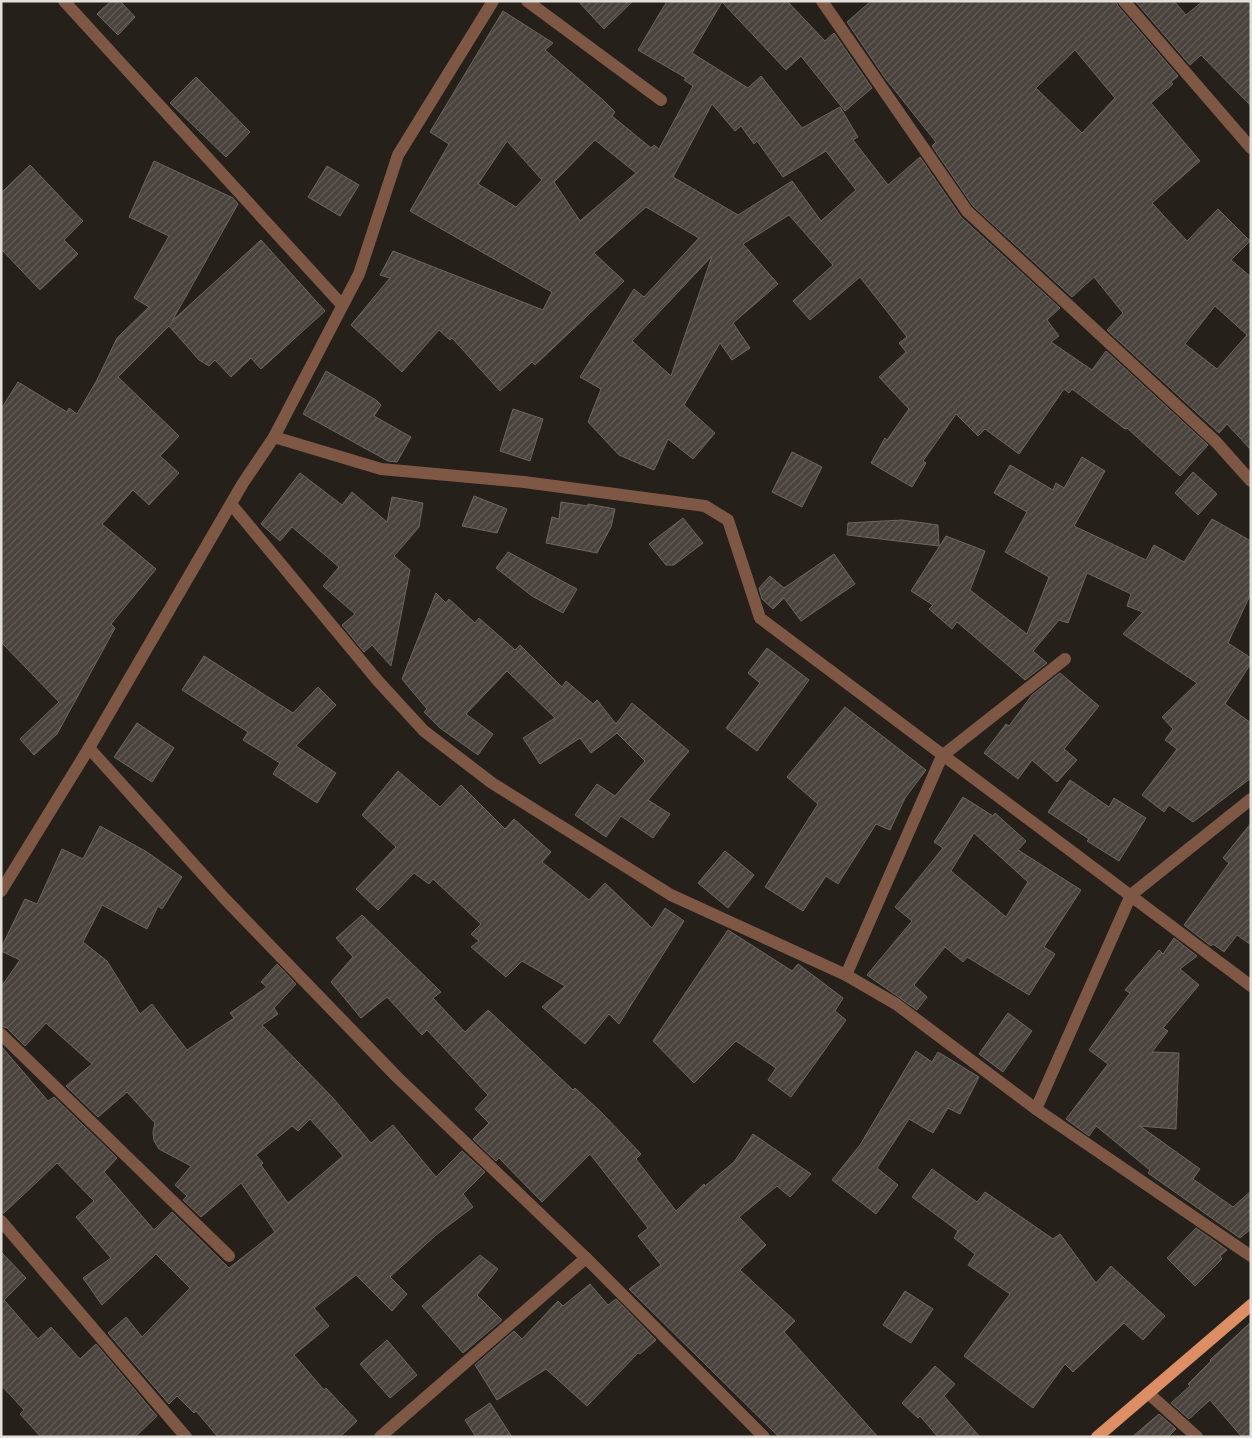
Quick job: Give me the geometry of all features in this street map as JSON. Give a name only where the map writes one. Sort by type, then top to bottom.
[{"type":"main road","points":[[1097,1437],[1251,1305]]},
{"type":"street","points":[[64,1],[342,305]]},
{"type":"street","points":[[1,890],[89,748],[231,504],[274,437],[359,274],[398,155],[493,1]]},
{"type":"street","points":[[527,1],[661,100]]},
{"type":"street","points":[[822,1],[967,211],[1216,442],[1251,481]]},
{"type":"street","points":[[1124,1],[1251,148]]},
{"type":"street","points":[[274,437],[381,469],[524,482],[705,506],[728,520],[760,618],[1251,986]]},
{"type":"street","points":[[231,504],[378,681],[424,731],[492,783],[671,895],[846,975],[896,1004],[1036,1108],[1251,1256]]},
{"type":"street","points":[[846,975],[942,756],[1065,659]]},
{"type":"street","points":[[89,748],[225,899],[390,1070],[586,1258],[764,1437]]},
{"type":"street","points":[[1036,1108],[1131,895],[1251,799]]},
{"type":"street","points":[[1,1034],[229,1256]]},
{"type":"street","points":[[1,1221],[186,1437]]},
{"type":"street","points":[[380,1437],[586,1258]]},
{"type":"street","points":[[1148,1393],[1197,1437]]},
{"type":"building","points":[[111,1],[120,1],[135,17],[118,35],[97,14]]},
{"type":"building","points":[[578,1],[633,1],[604,29]]},
{"type":"building","points":[[667,1],[787,1],[825,41],[834,33],[872,88],[845,111],[801,56],[786,70],[722,2],[692,53],[748,88],[761,76],[802,128],[840,107],[858,137],[853,140],[888,185],[920,157],[961,217],[1060,308],[1047,320],[1059,336],[1051,342],[1092,370],[1106,351],[1208,445],[1180,476],[1127,428],[1125,429],[1072,389],[1069,393],[1064,389],[1019,454],[985,429],[978,436],[956,414],[923,461],[926,463],[912,487],[871,463],[885,438],[887,440],[909,409],[879,377],[906,352],[899,343],[907,337],[860,277],[810,320],[793,301],[833,265],[789,215],[743,244],[778,284],[733,323],[750,348],[732,360],[720,343],[684,405],[715,433],[693,459],[668,439],[654,470],[619,455],[588,422],[601,389],[580,377],[634,289],[644,297],[699,238],[646,207],[594,253],[624,281],[535,365],[532,362],[500,391],[452,338],[450,340],[439,330],[402,372],[351,325],[390,278],[380,275],[393,251],[543,310],[552,292],[410,211],[449,144],[430,132],[503,11],[553,43],[545,50],[603,100],[615,112],[612,116],[651,148],[654,145],[659,149],[693,86],[684,80],[686,78],[638,50]],"holes":[[[712,104],[735,131],[741,126],[754,144],[757,141],[783,177],[826,151],[856,190],[821,221],[792,181],[738,215],[673,177]],[[595,140],[636,173],[580,221],[554,182]],[[507,141],[542,180],[516,207],[478,184]],[[712,256],[671,376],[632,341]]]},
{"type":"building","points":[[871,1],[1116,1],[1118,6],[1178,76],[1171,82],[1173,84],[1151,103],[1200,161],[1152,203],[1187,241],[1218,209],[1250,241],[1231,260],[1251,277],[1251,450],[1227,424],[1219,433],[1107,330],[1123,313],[1094,277],[1072,297],[973,206],[932,146],[936,142],[885,78],[847,22]],"holes":[[[1075,50],[1115,98],[1082,133],[1036,88]],[[1215,306],[1247,335],[1217,369],[1185,344]]]},
{"type":"building","points":[[1135,1],[1174,1],[1186,15],[1203,1],[1251,1],[1251,106],[1201,55],[1190,65]]},
{"type":"building","points":[[196,77],[250,132],[226,157],[170,103]]},
{"type":"building","points":[[154,161],[233,198],[238,204],[172,321],[261,240],[325,311],[261,369],[251,358],[231,377],[215,360],[209,366],[199,360],[169,326],[118,377],[179,436],[160,456],[179,473],[149,505],[133,490],[102,524],[156,569],[111,624],[115,628],[57,734],[34,755],[20,739],[59,702],[1,642],[1,409],[18,382],[67,412],[69,408],[77,414],[97,380],[117,338],[149,307],[134,298],[169,236],[129,217]]},
{"type":"building","points":[[30,165],[83,221],[64,240],[78,254],[40,290],[1,249],[1,193]]},
{"type":"building","points":[[327,166],[359,185],[340,216],[308,197]]},
{"type":"building","points":[[326,371],[376,400],[381,405],[374,416],[411,437],[397,462],[388,461],[303,414]]},
{"type":"building","points":[[513,409],[543,419],[530,461],[500,451]]},
{"type":"building","points":[[792,452],[822,467],[802,507],[772,492]]},
{"type":"building","points":[[1082,457],[1105,471],[1074,526],[1146,560],[1154,545],[1184,562],[1212,519],[1251,541],[1251,593],[1228,643],[1251,658],[1251,663],[1225,704],[1251,723],[1251,778],[1193,822],[1169,805],[1164,812],[1142,795],[1177,749],[1165,740],[1173,729],[1162,717],[1197,683],[1123,634],[1143,612],[1127,606],[1131,594],[1087,573],[1068,623],[1059,620],[1033,651],[1047,663],[1025,680],[957,622],[952,629],[929,609],[933,605],[911,591],[946,536],[985,551],[970,590],[1027,634],[1049,577],[1005,552],[1027,512],[994,493],[1010,465],[1053,490],[1056,483],[1064,488]]},
{"type":"building","points":[[1193,472],[1217,494],[1198,515],[1175,493]]},
{"type":"building","points":[[300,473],[342,505],[352,492],[387,522],[392,497],[423,503],[419,527],[394,556],[410,570],[391,666],[372,645],[364,652],[342,625],[355,614],[323,586],[339,567],[292,527],[280,541],[261,524]]},
{"type":"building","points":[[474,496],[507,509],[497,533],[462,526]]},
{"type":"building","points":[[561,502],[615,509],[611,527],[597,553],[546,543],[552,517],[559,519]]},
{"type":"building","points":[[683,518],[703,543],[674,565],[666,565],[649,544]]},
{"type":"building","points":[[902,520],[938,525],[939,546],[847,535],[848,523]]},
{"type":"building","points":[[508,552],[577,589],[563,613],[532,596],[496,568]]},
{"type":"building","points":[[834,554],[855,584],[801,621],[784,598],[773,609],[762,599],[759,588],[770,576],[784,588]]},
{"type":"building","points":[[436,593],[446,603],[449,599],[475,623],[479,618],[515,650],[520,645],[562,687],[566,681],[593,704],[597,700],[616,724],[632,703],[689,751],[648,800],[670,814],[653,838],[621,816],[606,837],[575,815],[597,784],[615,796],[645,761],[617,733],[591,753],[580,738],[540,764],[523,738],[555,718],[507,671],[466,714],[493,734],[478,755],[440,728],[424,712],[427,709],[402,679]]},
{"type":"building","points":[[767,648],[809,680],[757,751],[726,728],[760,683],[748,673]]},
{"type":"building","points":[[204,656],[293,713],[318,687],[336,705],[296,746],[336,773],[317,803],[273,774],[280,763],[243,740],[248,732],[182,690]]},
{"type":"building","points":[[1060,673],[1099,706],[1064,749],[1077,760],[1057,782],[1032,760],[1018,779],[984,753],[1006,724],[1009,726],[1032,695]]},
{"type":"building","points":[[845,707],[926,770],[905,798],[890,830],[876,824],[838,884],[826,876],[803,911],[765,887],[818,804],[787,777]]},
{"type":"building","points":[[137,723],[174,748],[152,782],[114,757]]},
{"type":"building","points":[[398,771],[440,807],[461,785],[505,829],[514,819],[551,852],[542,862],[589,900],[605,883],[652,928],[665,908],[684,921],[619,1024],[609,1014],[585,1044],[542,1007],[565,986],[522,961],[506,977],[471,947],[479,941],[471,934],[481,924],[433,879],[429,884],[414,873],[378,910],[356,889],[396,847],[362,815]]},
{"type":"building","points":[[1070,780],[1109,807],[1114,798],[1146,818],[1119,861],[1087,841],[1089,839],[1048,812]]},
{"type":"building","points":[[963,797],[993,816],[995,813],[1026,841],[1018,850],[1081,890],[1044,947],[1055,954],[1029,995],[967,957],[963,962],[945,947],[914,985],[927,997],[917,1010],[867,975],[912,921],[895,907],[943,848],[934,842]],"holes":[[[974,833],[1028,882],[1006,917],[951,871]]]},
{"type":"building","points":[[1251,823],[1251,945],[1237,935],[1224,952],[1213,944],[1211,946],[1184,925],[1229,863],[1223,858]]},
{"type":"building","points":[[100,826],[147,852],[182,877],[162,909],[158,906],[147,929],[102,905],[83,942],[107,961],[140,1014],[152,1004],[187,1050],[234,1018],[230,1013],[267,987],[261,982],[277,964],[296,984],[274,1008],[278,1014],[262,1025],[333,1098],[371,1143],[393,1125],[436,1177],[462,1151],[485,1172],[463,1194],[473,1207],[436,1235],[390,1277],[407,1294],[392,1311],[356,1275],[314,1308],[329,1326],[294,1355],[324,1390],[326,1388],[357,1421],[340,1437],[218,1437],[196,1411],[194,1413],[177,1396],[169,1404],[108,1333],[126,1317],[142,1337],[190,1288],[156,1254],[102,1305],[83,1278],[111,1258],[76,1217],[94,1201],[57,1163],[4,1213],[1,1213],[1,1046],[48,1101],[54,1097],[117,1158],[104,1172],[154,1230],[172,1212],[229,1268],[275,1232],[241,1183],[201,1217],[183,1200],[187,1196],[175,1185],[191,1166],[159,1149],[154,1141],[155,1123],[127,1092],[98,1117],[66,1086],[92,1064],[46,1023],[25,1046],[7,1028],[1,1026],[1,987],[20,960],[1,951],[1,948],[25,899],[37,904],[62,849],[83,859]],"holes":[[[310,1119],[343,1156],[288,1203],[256,1155],[292,1126],[298,1131]]]},
{"type":"building","points":[[725,851],[754,875],[728,908],[698,883]]},
{"type":"building","points":[[362,915],[441,992],[433,998],[465,1032],[488,1010],[573,1090],[575,1088],[601,1112],[641,1154],[636,1159],[676,1211],[704,1184],[705,1186],[734,1162],[753,1134],[811,1174],[790,1197],[777,1186],[739,1217],[766,1245],[740,1270],[795,1321],[784,1332],[878,1437],[779,1437],[629,1289],[661,1265],[638,1236],[648,1228],[590,1154],[542,1202],[499,1158],[496,1161],[473,1139],[489,1123],[475,1109],[488,1095],[427,1030],[422,1035],[387,997],[361,1018],[331,982],[353,957],[336,938]]},
{"type":"building","points":[[728,930],[792,971],[798,964],[843,998],[835,1011],[846,1020],[791,1097],[768,1080],[776,1068],[736,1041],[694,1083],[653,1041]]},
{"type":"building","points":[[1174,938],[1197,956],[1180,969],[1199,985],[1163,1028],[1168,1031],[1152,1052],[1179,1053],[1176,1129],[1140,1126],[1200,1169],[1193,1179],[1233,1207],[1251,1191],[1251,1229],[1240,1238],[1148,1173],[1150,1170],[1096,1126],[1089,1136],[1066,1119],[1108,1064],[1089,1050],[1130,993],[1125,990],[1159,950],[1163,954]]},
{"type":"building","points":[[1008,1013],[1032,1031],[1003,1072],[979,1054]]},
{"type":"building","points":[[916,1051],[932,1062],[938,1052],[979,1077],[960,1114],[948,1108],[933,1133],[909,1119],[877,1168],[898,1185],[876,1214],[832,1180],[860,1145]]},
{"type":"building","points":[[932,1169],[977,1202],[985,1192],[1053,1239],[1060,1234],[1096,1283],[1111,1266],[1165,1316],[1143,1340],[1124,1323],[1073,1372],[1065,1364],[1033,1408],[964,1356],[1010,1294],[968,1265],[975,1254],[954,1238],[958,1231],[912,1197]]},
{"type":"building","points":[[1196,1228],[1227,1250],[1220,1256],[1222,1259],[1195,1286],[1167,1258]]},
{"type":"building","points":[[1,1252],[26,1278],[4,1300],[38,1339],[51,1327],[80,1359],[96,1344],[157,1416],[135,1437],[41,1437],[20,1414],[24,1410],[1,1385]]},
{"type":"building","points":[[480,1255],[498,1269],[477,1295],[502,1320],[463,1353],[422,1306]]},
{"type":"building","points":[[590,1284],[608,1305],[616,1299],[656,1340],[640,1354],[638,1353],[587,1406],[546,1369],[497,1400],[475,1365],[514,1331],[522,1339],[558,1301],[563,1306]]},
{"type":"building","points":[[905,1291],[933,1309],[911,1343],[883,1325]]},
{"type":"building","points":[[1251,1322],[1251,1437],[1242,1437],[1210,1400],[1189,1419],[1171,1403],[1190,1386],[1188,1384],[1210,1360]]},
{"type":"building","points":[[387,1340],[417,1375],[390,1398],[360,1364]]},
{"type":"building","points":[[935,1366],[955,1384],[944,1396],[980,1437],[938,1437],[920,1416],[918,1418],[902,1403]]},
{"type":"building","points":[[490,1403],[512,1437],[476,1437],[465,1420]]},
{"type":"building","points":[[1159,1414],[1176,1429],[1168,1437],[1132,1437]]}]
